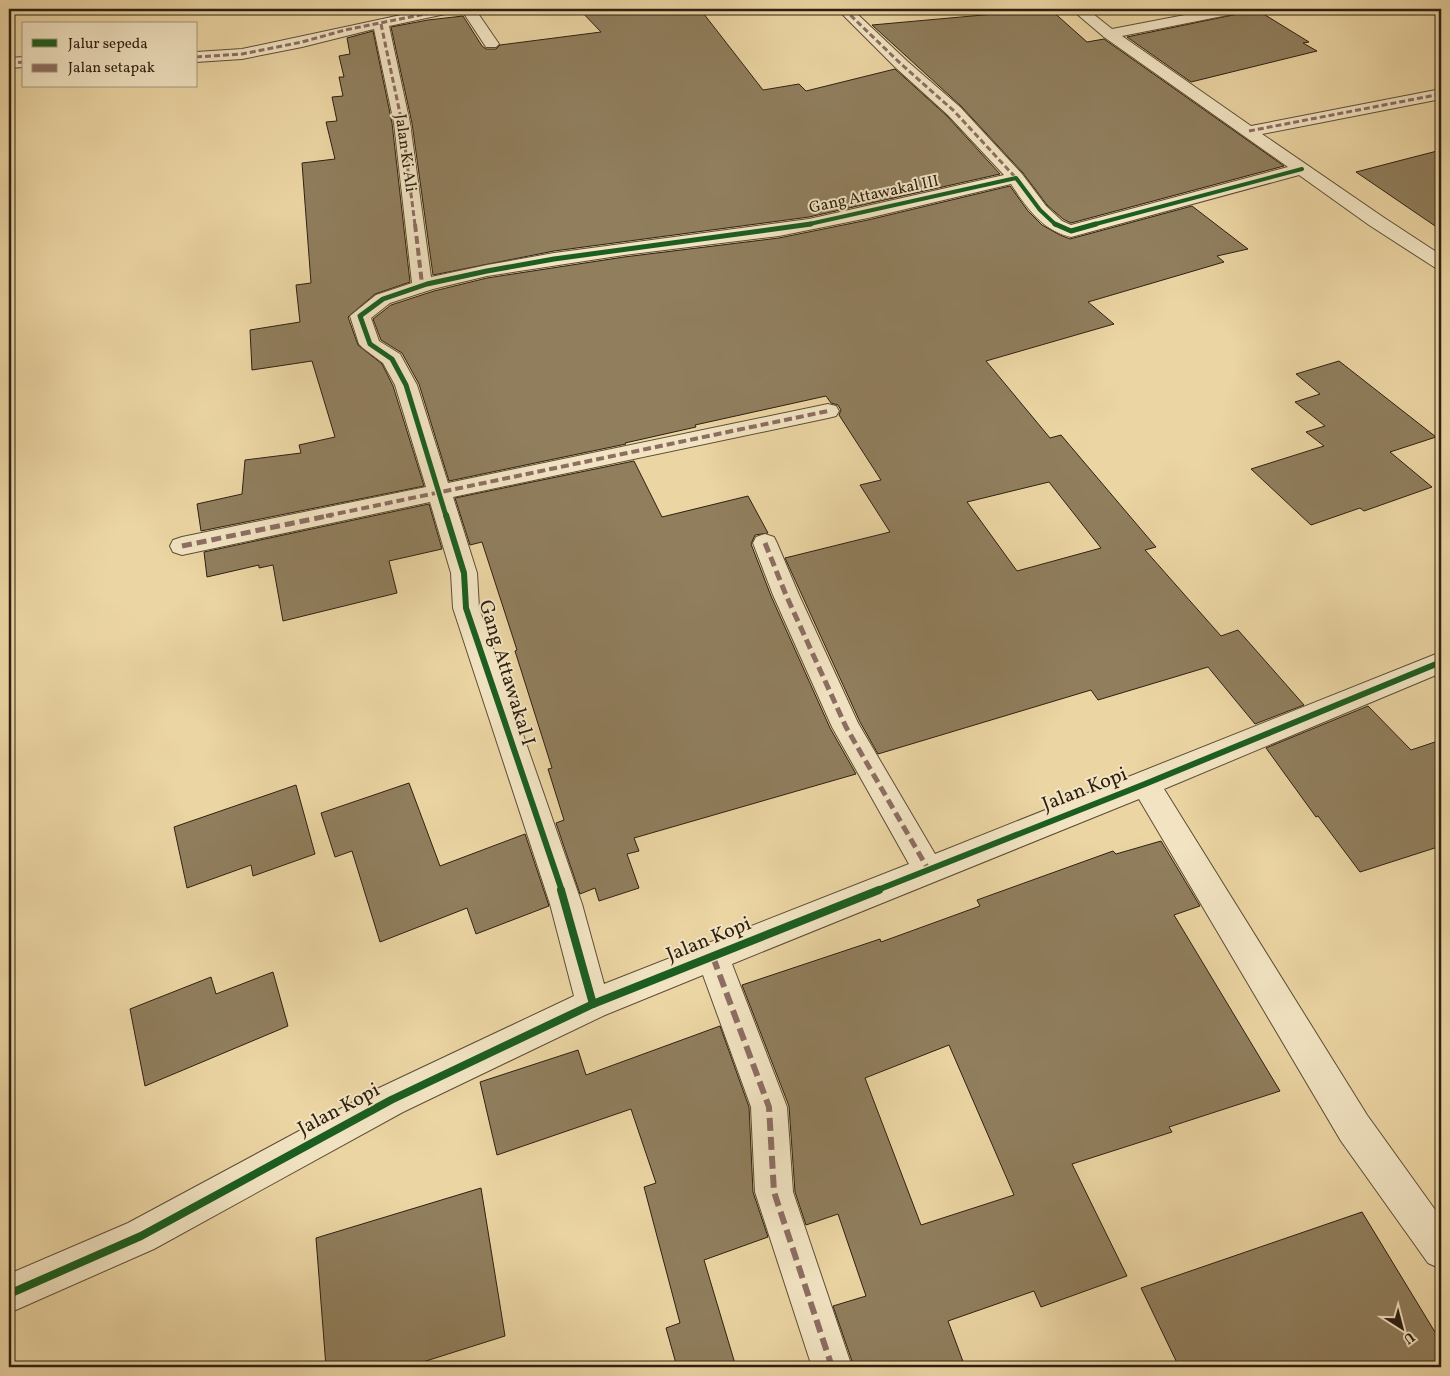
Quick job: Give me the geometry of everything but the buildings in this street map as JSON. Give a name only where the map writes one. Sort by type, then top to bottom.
[{"type":"street","points":[[198,57],[242,54],[450,9]]},
{"type":"street","points":[[468,9],[491,44]]},
{"type":"street","points":[[844,9],[901,64],[954,111],[1016,178],[1032,202],[1061,229],[1071,231],[1302,169]]},
{"type":"street","points":[[1078,9],[1109,34],[1376,222],[1441,263]]},
{"type":"street","points":[[1109,34],[1238,9]]},
{"type":"street","name":"Jalan Ki Ali","points":[[381,24],[402,123],[422,284]]},
{"type":"street","points":[[9,63],[22,62]]},
{"type":"street","points":[[1249,131],[1441,94]]},
{"type":"street","name":"Gang Attawakal III","points":[[422,284],[599,252],[780,230],[1016,178]]},
{"type":"street","name":"Gang Attawakal I","points":[[422,284],[378,300],[364,309],[360,316],[370,344],[392,359],[406,385],[464,572],[466,608],[566,904],[593,1004]]},
{"type":"street","points":[[182,546],[828,411]]},
{"type":"street","points":[[765,543],[786,595],[846,727],[928,869]]},
{"type":"street","name":"Jalan Kopi","points":[[9,1294],[141,1236],[392,1100],[593,1004],[1145,784],[1441,662]]},
{"type":"street","points":[[1145,784],[1354,1128],[1441,1250]]},
{"type":"street","points":[[713,956],[769,1107],[774,1192],[832,1367]]},
{"type":"marked path","points":[[198,57],[242,54],[302,42],[345,30],[450,9]]},
{"type":"marked path","points":[[844,9],[901,64],[954,111],[1016,178]]},
{"type":"marked path","points":[[381,24],[402,123],[422,284]]},
{"type":"marked path","points":[[9,63],[22,62]]},
{"type":"marked path","points":[[1249,131],[1441,94]]},
{"type":"marked path","points":[[182,546],[828,411]]},
{"type":"marked path","points":[[765,543],[786,595],[846,727],[928,869]]},
{"type":"marked path","points":[[713,957],[769,1107],[774,1192],[832,1367]]},
{"type":"cycle path","points":[[593,1004],[566,904],[466,608],[464,573],[406,385],[392,359],[370,344],[360,316],[383,299],[427,284],[487,271],[554,259],[809,225],[1016,178],[1047,218],[1055,225],[1071,231],[1302,169]]},
{"type":"cycle path","points":[[9,1294],[141,1236],[391,1100],[593,1004],[1145,784],[1441,662]]}]
